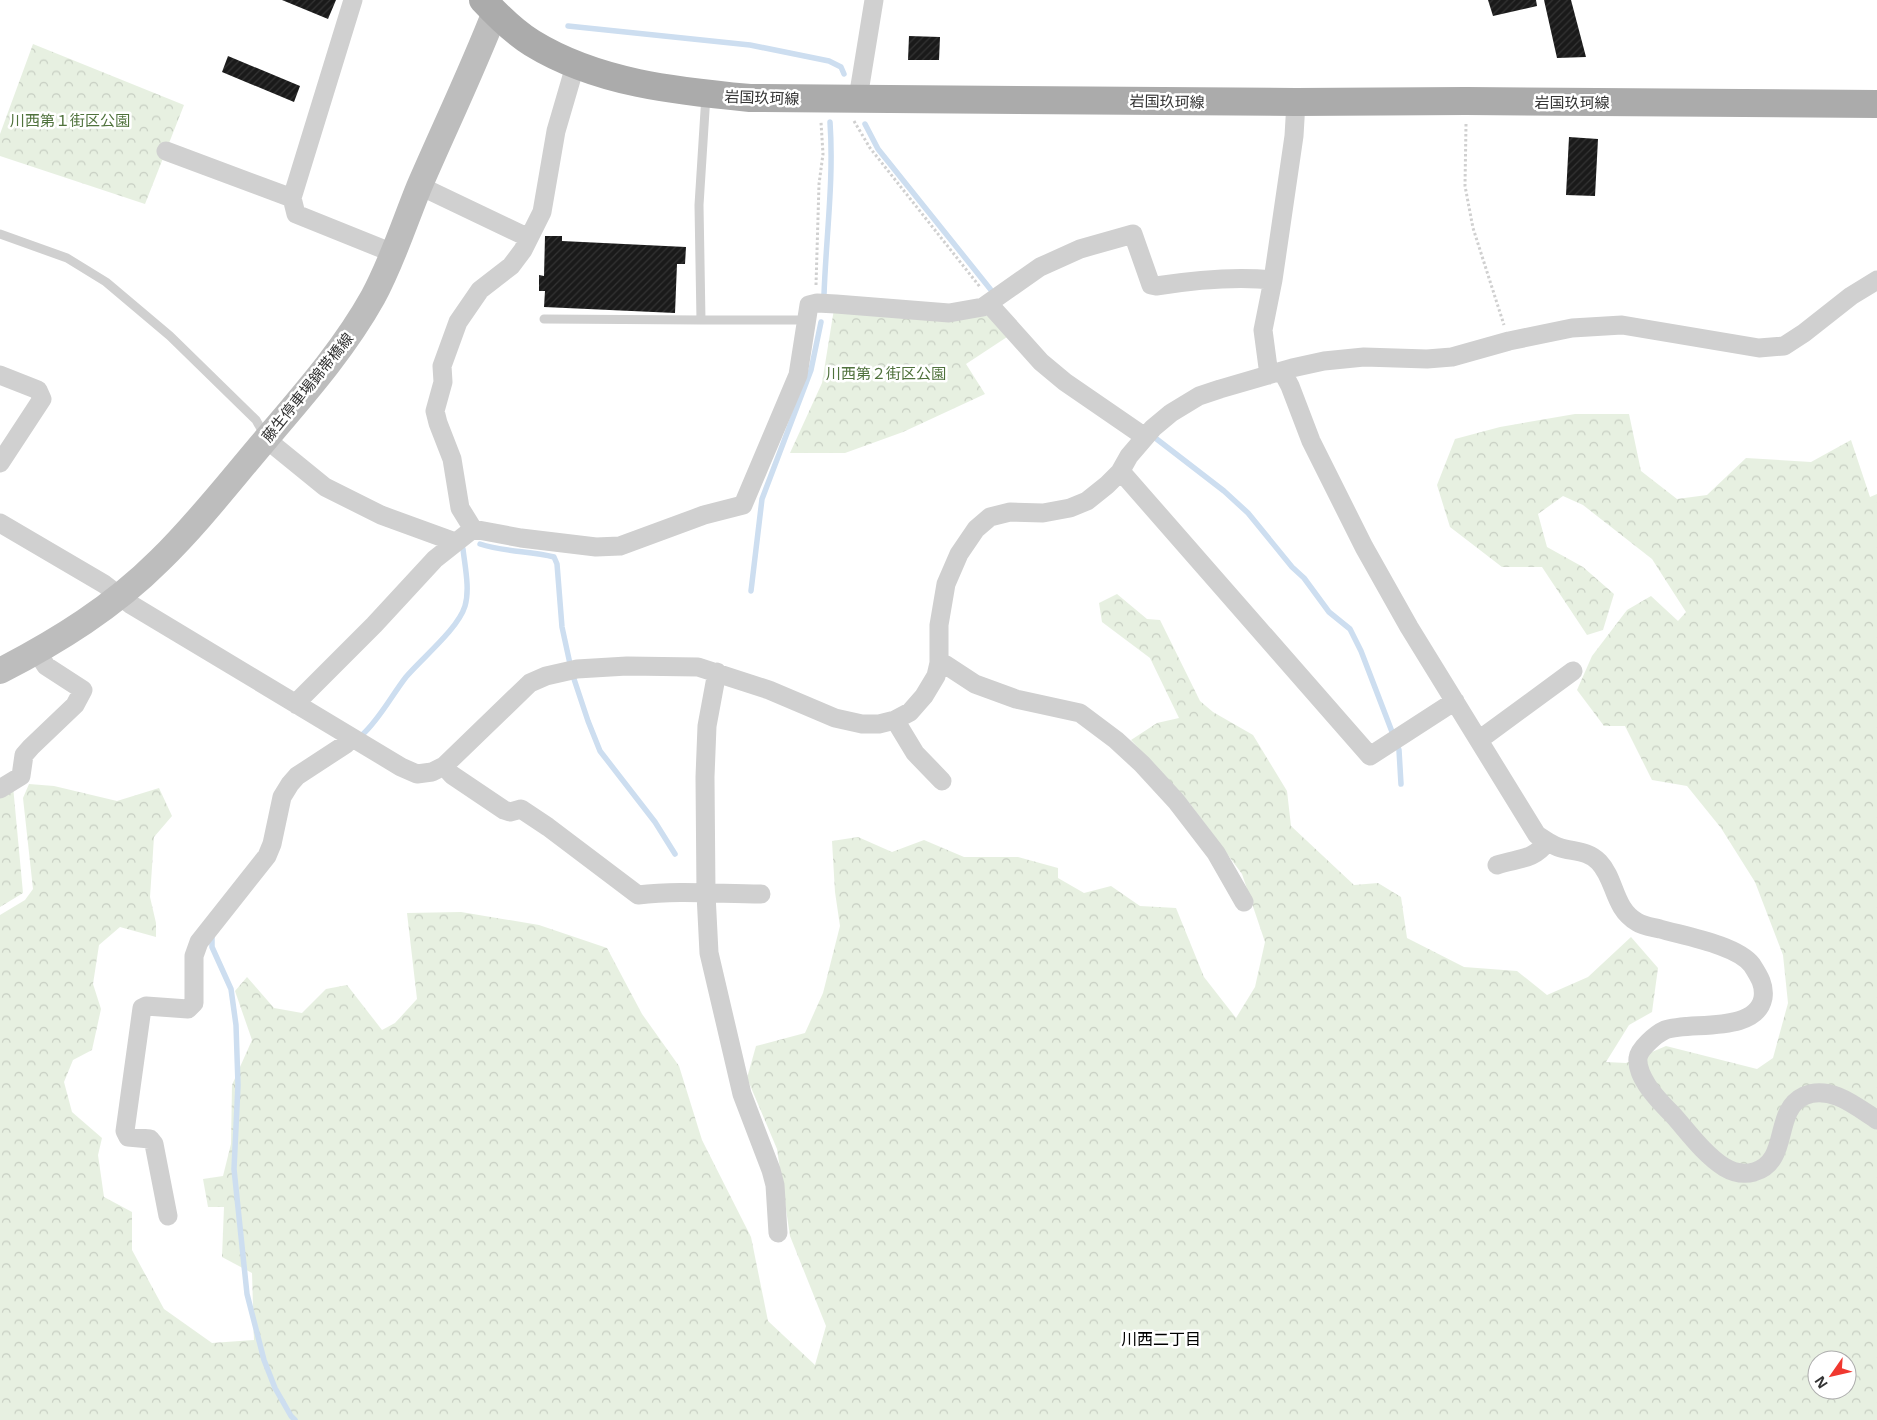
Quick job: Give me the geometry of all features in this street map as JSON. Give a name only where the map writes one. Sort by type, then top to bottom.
[{"type":"main road","name":"岩国玖珂線","points":[[489,6],[530,42],[575,66],[644,85],[706,94],[855,107],[1466,101],[1877,104]]},
{"type":"main road","name":"藤生停車場錦帯橋線","points":[[0,671],[37,652],[96,615],[160,561],[314,382],[349,338],[374,295],[477,58],[489,6]]},
{"type":"street","points":[[353,0],[292,198],[296,214],[393,253]]},
{"type":"street","points":[[855,107],[874,0]]},
{"type":"street","points":[[575,66],[556,131],[542,212],[523,250],[511,266],[480,290],[458,322],[442,366],[442,382],[435,410],[452,459],[460,508],[473,529],[521,538],[596,547],[620,546],[704,515],[743,505],[798,375],[809,305],[817,303],[949,313],[983,308],[1040,267],[1080,249],[1133,234],[1152,285],[1258,278],[1273,280]]},
{"type":"street","points":[[1296,102],[1294,136],[1273,280],[1263,330],[1275,373],[1290,386],[1311,441],[1364,547],[1409,627],[1537,835],[1558,847],[1584,852],[1598,860],[1607,872],[1624,912],[1638,923],[1729,949],[1748,960],[1760,978],[1764,992],[1762,1005],[1751,1015],[1735,1022],[1666,1030],[1653,1038],[1638,1056],[1638,1068],[1647,1085],[1704,1151],[1724,1167],[1740,1174],[1755,1172],[1768,1166],[1776,1153],[1788,1111],[1796,1100],[1809,1094],[1829,1093],[1851,1103],[1877,1120]]},
{"type":"street","points":[[166,151],[292,198]]},
{"type":"street","points":[[420,186],[529,238]]},
{"type":"street","points":[[0,522],[104,584],[119,596],[351,738],[401,767],[417,774],[432,772],[444,766],[530,683],[572,670],[627,666],[698,667],[769,690],[836,718],[862,724],[878,724],[895,720],[910,712],[924,696],[936,676],[939,664],[939,625],[946,584],[959,554],[976,528],[990,517],[1010,512],[1043,513],[1070,508],[1087,501],[1120,472],[1129,456],[1145,437],[1171,413],[1199,396],[1275,373],[1324,361],[1354,358],[1427,359],[1452,357],[1509,341],[1572,328],[1622,325],[1759,348],[1784,346],[1804,333],[1844,301],[1877,280]]},
{"type":"street","points":[[994,300],[1031,353],[1065,382],[1145,437]]},
{"type":"street","points":[[0,375],[38,390],[42,399],[0,463]]},
{"type":"street","points":[[266,438],[325,487],[381,515],[455,542]]},
{"type":"street","points":[[1120,472],[1370,756],[1455,701]]},
{"type":"street","points":[[297,705],[302,697],[374,625],[435,559],[473,529]]},
{"type":"street","points":[[0,789],[21,776],[24,755],[30,747],[75,705],[83,690],[46,666],[37,652]]},
{"type":"street","points":[[939,664],[946,665],[975,684],[1016,698],[1080,713],[1116,740],[1142,764],[1176,801],[1216,853],[1244,902]]},
{"type":"street","points":[[1479,740],[1573,671]]},
{"type":"street","points":[[717,672],[707,726],[705,777],[693,893],[742,1094],[775,1185],[778,1233]]},
{"type":"street","points":[[895,720],[915,753],[942,782]]},
{"type":"street","points":[[168,1216],[154,1144],[150,1139],[128,1137],[125,1131],[142,1008],[146,1006],[188,1009],[194,1003],[194,956],[199,942],[267,856],[273,839],[282,797],[297,776],[346,744],[351,738]]},
{"type":"street","points":[[444,766],[452,775],[504,810],[510,812],[521,809],[638,895],[693,893],[761,894]]},
{"type":"street","points":[[1496,865],[1526,858],[1540,851],[1547,842]]},
{"type":"lane","points":[[701,320],[698,221],[706,94]]},
{"type":"lane","points":[[0,234],[67,258],[106,282],[170,336],[256,420],[266,438]]},
{"type":"lane","points":[[544,319],[806,320]]},
{"type":"path","points":[[1466,101],[1465,186],[1474,228],[1509,341]]},
{"type":"path","points":[[855,107],[856,126],[870,148],[983,291],[994,300]]},
{"type":"path","points":[[817,303],[819,184],[823,154],[821,114]]},
{"type":"green space","name":"川西第１街区公園","points":[[33,44],[184,105],[145,204],[0,156],[0,134]]},
{"type":"green space","name":"川西第２街区公園","points":[[834,309],[983,315],[994,317],[1007,337],[966,364],[985,394],[903,432],[845,453],[790,453],[822,383]]},
{"type":"green space","points":[[1575,414],[1629,414],[1641,471],[1677,499],[1707,495],[1746,458],[1811,462],[1851,440],[1870,497],[1877,494],[1877,1420],[0,1420],[0,915],[25,900],[33,889],[23,798],[29,784],[54,786],[117,801],[159,788],[172,816],[154,837],[150,897],[156,923],[156,937],[120,927],[99,945],[93,984],[101,1009],[92,1050],[73,1060],[64,1082],[72,1112],[102,1138],[98,1155],[104,1197],[132,1212],[132,1250],[164,1309],[212,1343],[254,1340],[252,1273],[222,1257],[224,1207],[208,1207],[203,1179],[223,1176],[231,1144],[232,1085],[252,1040],[235,991],[247,977],[274,1008],[302,1013],[326,989],[347,985],[382,1030],[395,1023],[417,999],[407,913],[461,912],[539,925],[607,948],[642,1014],[679,1066],[702,1140],[751,1237],[768,1321],[815,1365],[826,1326],[790,1236],[777,1149],[747,1078],[756,1046],[805,1033],[823,993],[840,926],[835,892],[832,841],[858,837],[892,852],[924,840],[964,857],[1018,857],[1058,868],[1058,878],[1084,893],[1111,886],[1140,906],[1176,908],[1204,977],[1236,1018],[1255,987],[1265,942],[1242,874],[1191,805],[1131,740],[1157,723],[1179,718],[1150,658],[1102,622],[1099,603],[1117,594],[1147,619],[1160,620],[1200,701],[1213,712],[1253,735],[1287,791],[1291,826],[1354,885],[1378,883],[1401,897],[1407,938],[1464,967],[1517,971],[1547,995],[1588,977],[1631,937],[1658,968],[1652,1012],[1629,1025],[1606,1062],[1626,1063],[1666,1046],[1757,1069],[1773,1058],[1788,1003],[1783,955],[1755,882],[1721,828],[1687,786],[1652,780],[1625,726],[1604,726],[1577,690],[1592,656],[1627,610],[1651,596],[1678,621],[1686,612],[1652,559],[1583,505],[1563,496],[1538,514],[1547,547],[1583,567],[1614,594],[1603,630],[1587,635],[1542,567],[1502,567],[1450,527],[1437,485],[1455,439],[1500,427]]},
{"type":"green space","points":[[13,786],[23,893],[0,907],[0,794]]},
{"type":"building","points":[[282,0],[336,0],[328,19]]},
{"type":"building","points":[[1488,0],[1536,0],[1537,6],[1493,16]]},
{"type":"building","points":[[1544,0],[1571,0],[1586,57],[1557,58]]},
{"type":"building","points":[[909,36],[940,37],[939,60],[908,60]]},
{"type":"building","points":[[228,56],[300,86],[294,102],[222,72]]},
{"type":"building","points":[[1569,137],[1598,139],[1595,196],[1566,195]]},
{"type":"building","points":[[545,236],[562,236],[562,241],[686,247],[685,264],[677,264],[675,313],[544,307],[545,291],[539,291],[539,275],[544,276]]},
{"type":"waterway","points":[[568,26],[750,45],[829,61],[841,67],[844,74]]},
{"type":"waterway","points":[[824,295],[830,187],[830,122]]},
{"type":"waterway","points":[[865,124],[878,149],[995,295]]},
{"type":"waterway","points":[[751,591],[762,499],[811,370],[821,322]]},
{"type":"waterway","points":[[1154,437],[1224,491],[1248,513],[1292,567],[1304,578],[1329,612],[1350,629],[1361,651],[1399,750],[1401,784]]},
{"type":"waterway","points":[[480,544],[498,549],[554,557],[557,564],[562,627],[572,673],[600,751],[655,822],[675,854]]},
{"type":"waterway","points":[[362,735],[380,715],[406,677],[447,634],[461,615],[465,606],[467,592],[463,549]]},
{"type":"waterway","points":[[212,933],[212,947],[231,989],[236,1025],[238,1085],[234,1169],[247,1294],[264,1360],[275,1388],[295,1420]]},
{"type":"district","name":"川西二丁目","points":[[1161,1339]]}]
